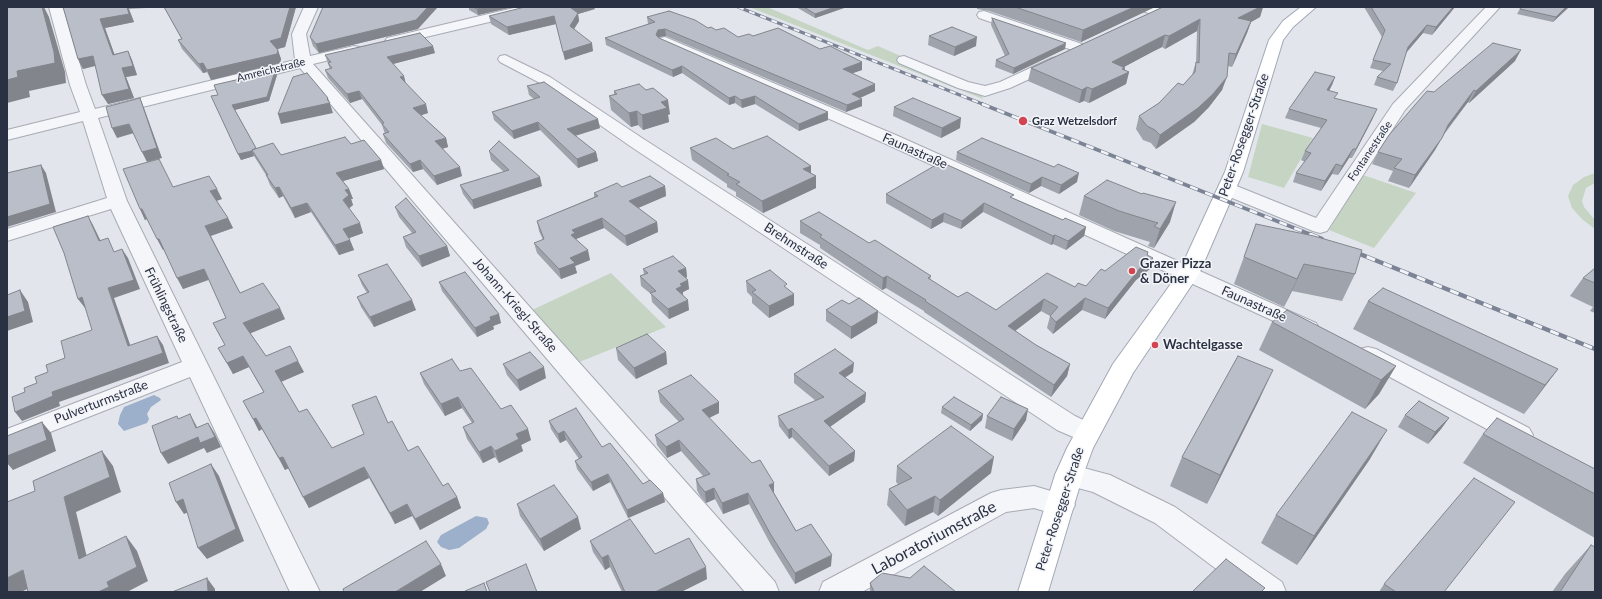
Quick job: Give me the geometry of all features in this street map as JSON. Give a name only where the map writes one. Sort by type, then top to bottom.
[{"type":"main road","name":"Peter-Rosegger-Straße","points":[[1033,592],[1069,475],[1087,433],[1122,370],[1188,274],[1227,188],[1276,40],[1288,24],[1309,7]]},
{"type":"street","name":"Frühlingstraße","points":[[56,7],[88,115],[117,201],[195,366],[305,592]]},
{"type":"street","points":[[304,62],[299,34],[311,7]]},
{"type":"street","name":"Amreichstraße","points":[[7,135],[535,7]]},
{"type":"street","points":[[1144,7],[1165,9]]},
{"type":"street","name":"Fontanestraße","points":[[1227,188],[1320,226],[1399,106],[1493,7]]},
{"type":"street","points":[[1139,22],[1165,9]]},
{"type":"street","points":[[984,15],[1083,49]]},
{"type":"street","name":"Faunastraße","points":[[665,41],[868,130],[1328,337]]},
{"type":"street","points":[[904,60],[972,88],[985,91],[1005,85],[1097,42]]},
{"type":"street","name":"Brehmstraße","points":[[505,59],[545,80],[636,142],[1066,423],[1087,433]]},
{"type":"street","name":"Johann-Kriegl-Straße","points":[[304,62],[764,592]]},
{"type":"street","points":[[7,235],[117,201]]},
{"type":"street","points":[[1350,347],[1379,360],[1541,446]]},
{"type":"street","name":"Pulverturmstraße","points":[[7,439],[195,366]]},
{"type":"street","points":[[1069,475],[1100,484],[1165,515],[1271,592]]},
{"type":"street","name":"Laboratoriumstraße","points":[[834,592],[1002,501],[1034,497],[1061,505]]},
{"type":"green space","points":[[749,7],[767,7],[868,50],[878,46],[903,57],[897,59],[964,87],[982,92],[983,99]]},
{"type":"green space","points":[[1262,124],[1313,138],[1284,188],[1248,177]]},
{"type":"green space","points":[[1595,173],[1595,183],[1586,188],[1582,201],[1584,207],[1595,220],[1595,229],[1583,220],[1572,208],[1568,196],[1573,185],[1584,177]]},
{"type":"green space","points":[[1363,175],[1416,193],[1374,248],[1329,230]]},
{"type":"green space","points":[[611,273],[666,327],[577,363],[532,310]]},
{"type":"water","points":[[154,395],[161,400],[151,407],[147,414],[149,419],[147,423],[124,431],[118,424],[124,407]]},
{"type":"water","points":[[476,516],[487,518],[489,523],[486,529],[459,548],[449,550],[441,547],[437,542],[441,535]]},
{"type":"building","points":[[7,7],[42,7],[54,52],[55,63],[17,71],[18,77],[7,80]]},
{"type":"building","points":[[63,7],[127,7],[129,14],[100,19],[113,55],[128,51],[133,66],[122,68],[129,89],[102,95],[93,56],[78,59]]},
{"type":"building","points":[[164,7],[290,7],[281,38],[270,41],[278,50],[277,54],[207,70],[203,63],[199,64],[178,40],[182,39]]},
{"type":"building","points":[[323,7],[428,7],[416,20],[316,44],[310,37]]},
{"type":"building","points":[[473,7],[485,7],[477,9]]},
{"type":"building","points":[[525,7],[575,7],[571,8],[578,13],[570,26],[592,43],[563,52],[554,16],[507,27],[489,16]]},
{"type":"building","points":[[804,7],[835,7],[815,14]]},
{"type":"building","points":[[1015,7],[1134,7],[1083,30]]},
{"type":"building","points":[[1163,7],[1260,7],[1238,18],[1251,21],[1236,54],[1229,53],[1227,77],[1213,94],[1198,108],[1160,135],[1155,130],[1147,126],[1139,116],[1159,103],[1178,83],[1183,85],[1195,72],[1196,62],[1199,63],[1200,19],[1169,36],[1165,35],[1112,62],[1125,68],[1122,69],[1129,72],[1092,89],[1087,87],[1082,90],[1031,68]]},
{"type":"building","points":[[1371,7],[1453,7],[1436,27],[1427,25],[1408,47],[1397,83],[1377,77],[1391,64],[1373,60],[1385,30]]},
{"type":"building","points":[[1521,7],[1566,7],[1556,17],[1520,9]]},
{"type":"building","points":[[669,11],[695,20],[708,28],[711,27],[716,30],[724,28],[738,37],[749,34],[753,36],[778,28],[820,49],[830,46],[862,62],[843,69],[875,84],[852,94],[862,99],[847,105],[665,29],[658,30],[656,35],[659,38],[828,112],[799,124],[755,96],[741,100],[735,96],[729,98],[682,66],[672,70],[605,38],[655,22],[647,17]]},
{"type":"building","points":[[992,18],[1066,43],[1014,68],[996,60],[1009,54]]},
{"type":"building","points":[[952,27],[977,37],[955,47],[929,36]]},
{"type":"building","points":[[420,33],[433,46],[387,57],[404,76],[400,77],[426,104],[413,108],[446,138],[435,141],[460,167],[434,176],[420,160],[410,164],[383,134],[389,132],[382,124],[384,123],[359,91],[347,94],[325,70],[332,68],[328,63],[331,62],[325,55]]},
{"type":"building","points":[[1493,43],[1521,50],[1476,91],[1474,90],[1448,125],[1442,138],[1415,175],[1394,168],[1402,159],[1378,152],[1389,135],[1427,91],[1434,92]]},
{"type":"building","points":[[275,71],[267,97],[232,105],[256,148],[252,151],[238,154],[211,96],[218,95],[214,85]]},
{"type":"building","points":[[1315,72],[1335,77],[1327,90],[1338,93],[1334,98],[1377,109],[1356,149],[1353,149],[1342,166],[1336,164],[1325,181],[1296,173],[1311,153],[1305,151],[1327,120],[1289,109]]},
{"type":"building","points":[[307,73],[328,98],[327,99],[330,103],[278,114],[293,77]]},
{"type":"building","points":[[544,82],[598,119],[567,129],[596,152],[577,159],[538,122],[512,131],[492,112],[540,97],[527,86]]},
{"type":"building","points":[[639,84],[646,90],[653,88],[668,100],[661,102],[667,108],[642,115],[637,111],[629,113],[609,96],[617,94],[614,91]]},
{"type":"building","points":[[140,98],[157,148],[142,152],[129,124],[112,128],[106,107]]},
{"type":"building","points":[[913,98],[961,118],[942,128],[894,107]]},
{"type":"building","points":[[767,136],[811,166],[803,169],[816,176],[762,201],[736,184],[740,182],[727,175],[729,174],[690,148],[716,138],[733,149]]},
{"type":"building","points":[[345,137],[351,144],[364,140],[381,160],[336,173],[349,189],[345,190],[349,195],[343,200],[360,223],[343,229],[350,240],[335,245],[307,203],[291,208],[279,187],[275,188],[266,175],[268,175],[252,150],[273,143],[281,155]]},
{"type":"building","points":[[982,138],[1054,167],[1058,164],[1079,173],[1061,185],[1042,177],[1031,184],[957,152]]},
{"type":"building","points":[[499,141],[540,177],[472,200],[460,185],[509,170],[489,151]]},
{"type":"building","points":[[159,159],[173,187],[209,176],[217,189],[210,191],[228,218],[205,226],[240,293],[263,283],[280,308],[243,323],[266,356],[290,346],[298,361],[275,371],[299,412],[307,409],[332,448],[364,434],[352,405],[376,396],[388,423],[392,421],[408,451],[418,446],[443,486],[448,483],[457,497],[415,519],[407,504],[390,513],[364,467],[303,497],[283,457],[279,458],[256,418],[253,419],[243,401],[264,392],[243,356],[227,363],[218,348],[225,345],[213,323],[226,318],[204,269],[177,278],[159,239],[157,239],[142,209],[140,209],[123,169]]},
{"type":"building","points":[[941,162],[1014,195],[1010,197],[1063,220],[1065,218],[1086,227],[1068,241],[1055,235],[1053,236],[984,203],[962,221],[944,213],[932,220],[886,194]]},
{"type":"building","points":[[41,165],[50,204],[7,217],[7,173]]},
{"type":"building","points":[[650,176],[665,186],[629,201],[657,222],[625,236],[602,218],[572,230],[575,233],[571,235],[588,250],[570,258],[575,263],[559,269],[534,243],[544,239],[537,221],[598,196],[594,193],[617,183],[622,187]]},
{"type":"building","points":[[1107,180],[1142,194],[1143,193],[1176,202],[1160,229],[1154,226],[1158,223],[1119,211],[1084,196]]},
{"type":"building","points":[[406,198],[447,246],[419,256],[403,237],[416,232],[395,207]]},
{"type":"building","points":[[819,212],[869,243],[875,240],[931,276],[928,278],[958,297],[967,292],[996,310],[1047,273],[1075,287],[1078,283],[1086,286],[1101,269],[1105,271],[1136,247],[1148,252],[1147,255],[1153,258],[1140,268],[1108,308],[1085,298],[1056,322],[1050,316],[1058,307],[1044,299],[1008,326],[1036,345],[1070,364],[1054,385],[925,301],[926,300],[887,276],[883,278],[820,237],[822,235],[800,221]]},
{"type":"building","points":[[88,216],[99,241],[108,238],[114,252],[122,249],[134,280],[108,288],[128,346],[157,336],[163,353],[52,392],[53,396],[15,412],[12,397],[25,392],[24,388],[37,383],[35,377],[48,372],[46,365],[65,358],[61,341],[92,330],[82,297],[78,299],[64,253],[53,227]]},
{"type":"building","points":[[1256,224],[1314,236],[1362,250],[1355,274],[1304,264],[1297,279],[1244,257]]},
{"type":"building","points":[[673,256],[686,268],[678,271],[688,280],[680,284],[682,286],[676,289],[688,300],[668,309],[650,293],[656,291],[640,276],[648,273],[643,269]]},
{"type":"building","points":[[387,264],[412,300],[370,317],[357,297],[369,292],[358,275]]},
{"type":"building","points":[[1595,268],[1595,283],[1583,278]]},
{"type":"building","points":[[770,270],[787,284],[784,286],[794,294],[769,306],[752,292],[756,290],[746,281]]},
{"type":"building","points":[[465,272],[499,314],[490,317],[491,320],[475,328],[439,282]]},
{"type":"building","points":[[1383,288],[1558,369],[1545,385],[1368,301]]},
{"type":"building","points":[[20,290],[25,311],[7,317],[7,295]]},
{"type":"building","points":[[859,298],[878,311],[851,327],[826,310],[842,300],[849,304]]},
{"type":"building","points":[[1287,310],[1396,366],[1381,380],[1272,322]]},
{"type":"building","points":[[647,334],[666,352],[634,368],[616,348]]},
{"type":"building","points":[[835,349],[854,363],[839,373],[866,393],[824,421],[855,451],[829,466],[792,428],[788,430],[778,416],[824,397],[794,374]]},
{"type":"building","points":[[530,352],[544,367],[517,380],[503,364]]},
{"type":"building","points":[[1238,356],[1273,370],[1220,475],[1182,457]]},
{"type":"building","points":[[452,359],[460,371],[471,368],[501,409],[511,405],[528,429],[516,434],[519,439],[495,451],[491,446],[479,452],[463,427],[474,422],[458,397],[441,404],[420,373]]},
{"type":"building","points":[[691,375],[719,402],[702,410],[752,463],[760,460],[774,483],[769,485],[796,531],[811,524],[832,555],[795,573],[771,535],[748,493],[722,503],[714,488],[705,492],[699,485],[696,479],[710,474],[679,440],[666,447],[655,435],[684,419],[658,391]]},
{"type":"building","points":[[954,397],[983,414],[971,425],[942,407]]},
{"type":"building","points":[[1001,397],[1028,409],[1014,429],[987,416]]},
{"type":"building","points":[[1419,401],[1449,418],[1435,432],[1405,415]]},
{"type":"building","points":[[576,408],[602,447],[610,443],[643,484],[650,480],[663,493],[627,510],[608,474],[591,482],[575,461],[582,457],[564,431],[558,434],[549,421]]},
{"type":"building","points":[[1352,412],[1387,430],[1314,536],[1276,515]]},
{"type":"building","points":[[190,414],[196,428],[208,423],[215,437],[200,443],[198,437],[161,453],[152,426],[177,416],[178,419]]},
{"type":"building","points":[[1497,418],[1595,469],[1595,494],[1483,434]]},
{"type":"building","points":[[42,422],[47,440],[7,456],[7,436]]},
{"type":"building","points":[[951,426],[994,457],[940,500],[935,496],[907,510],[889,489],[912,478],[897,466]]},
{"type":"building","points":[[102,451],[110,477],[64,497],[79,559],[126,536],[137,567],[107,582],[109,587],[98,592],[28,592],[23,570],[7,578],[7,502],[35,491],[33,481]]},
{"type":"building","points":[[211,464],[236,529],[198,548],[183,499],[176,502],[169,483]]},
{"type":"building","points":[[1474,478],[1515,502],[1444,592],[1396,592],[1384,584]]},
{"type":"building","points":[[554,485],[578,517],[540,539],[517,504]]},
{"type":"building","points":[[630,519],[655,554],[689,538],[706,567],[655,592],[625,592],[608,555],[602,558],[590,541]]},
{"type":"building","points":[[426,541],[441,564],[395,592],[344,592],[343,589]]},
{"type":"building","points":[[1591,545],[1595,547],[1595,592],[1560,592]]},
{"type":"building","points":[[1226,559],[1265,588],[1261,592],[1192,592]]},
{"type":"building","points":[[526,564],[537,592],[490,592],[486,582]]},
{"type":"building","points":[[924,566],[956,592],[874,592],[870,583],[882,573],[910,578]]},
{"type":"building","points":[[207,578],[208,592],[172,592]]},
{"type":"building","points":[[484,583],[487,592],[465,592],[465,591]]},
{"type":"railway","points":[[738,7],[985,105]]},
{"type":"railway","points":[[982,104],[1312,235]]},
{"type":"railway","points":[[1310,234],[1322,239]]},
{"type":"railway","points":[[1350,250],[1595,349]]},
{"type":"place","name":"Graz Wetzelsdorf","points":[[1023,121]]},
{"type":"place","name":"Grazer Pizza & Döner","points":[[1132,271]]},
{"type":"place","name":"Wachtelgasse","points":[[1155,345]]}]
